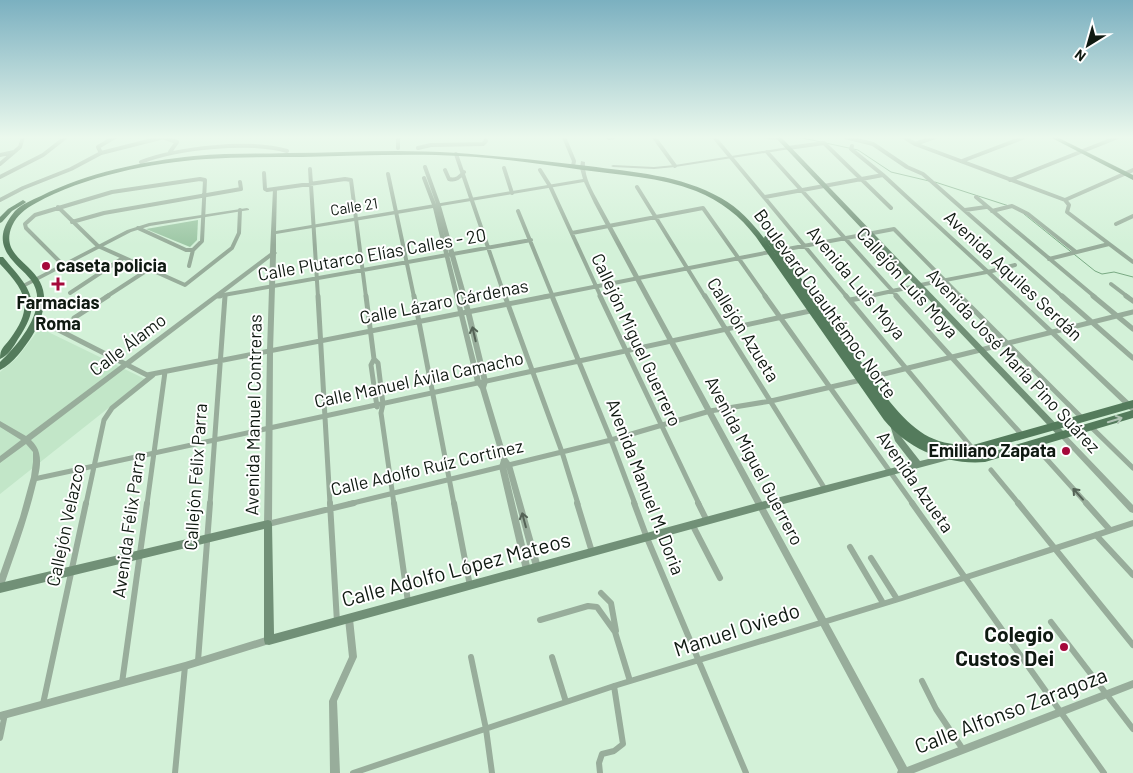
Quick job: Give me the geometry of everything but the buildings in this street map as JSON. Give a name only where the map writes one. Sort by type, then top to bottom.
[{"type":"main road","name":"Boulevard Cuauhtémoc Norte","points":[[0,221],[17,205],[41,192],[104,173]]},
{"type":"main road","name":"Boulevard Cuauhtémoc Norte","points":[[36,282],[3,247],[1,233],[9,221],[24,207],[44,196],[118,173]]},
{"type":"main road","name":"Boulevard Cuauhtémoc Norte","points":[[629,173],[668,180],[710,194],[744,217],[774,252],[810,311],[897,417],[910,431],[939,445],[955,449],[973,449],[1132,406]]},
{"type":"main road","name":"Boulevard Cuauhtémoc Norte","points":[[649,173],[680,179],[720,195],[748,214],[865,379],[894,425],[913,441],[948,457],[985,458],[1133,414]]},
{"type":"main road","name":"Avenida José María Pino Suárez","points":[[812,173],[1063,436]]},
{"type":"main road","points":[[1125,174],[1133,178]]},
{"type":"main road","points":[[0,259],[24,288],[28,305],[25,320],[10,346],[0,356]]},
{"type":"main road","points":[[0,367],[22,344],[37,319],[40,301],[36,282]]},
{"type":"main road","points":[[894,425],[898,439],[917,464]]},
{"type":"main road","name":"Calle Adolfo López Mateos","points":[[269,640],[647,538],[692,524],[948,457]]},
{"type":"main road","name":"Calle Adolfo Ruíz Cortinez","points":[[0,586],[268,524]]},
{"type":"main road","name":"Avenida Manuel Contreras","points":[[268,524],[269,640]]},
{"type":"street","points":[[0,200],[23,188],[61,173]]},
{"type":"street","points":[[264,173],[265,189],[275,190],[349,179],[374,359],[378,363],[383,404],[381,413],[391,493],[408,602]]},
{"type":"street","points":[[310,173],[337,622]]},
{"type":"street","points":[[427,173],[449,255],[460,313],[538,567]]},
{"type":"street","points":[[446,173],[449,180],[451,180],[459,179],[463,173]]},
{"type":"street","points":[[464,173],[508,303],[562,452],[592,552]]},
{"type":"street","points":[[506,173],[512,193]]},
{"type":"street","name":"Callejón Miguel Guerrero","points":[[542,173],[550,186],[625,350],[707,521]]},
{"type":"street","name":"Avenida Miguel Guerrero","points":[[583,173],[904,773]]},
{"type":"street","name":"Avenida Luis Moya","points":[[745,173],[973,449]]},
{"type":"street","name":"Callejón Luis Moya","points":[[787,173],[1024,436]]},
{"type":"street","points":[[854,173],[892,208]]},
{"type":"street","points":[[921,173],[1133,358]]},
{"type":"street","points":[[993,173],[1065,200],[1069,205],[1067,212],[1133,262]]},
{"type":"street","points":[[1010,180],[1027,173]]},
{"type":"street","points":[[388,174],[408,262],[470,586]]},
{"type":"street","points":[[1065,200],[1125,174]]},
{"type":"street","points":[[765,197],[883,175]]},
{"type":"street","name":"Avenida Aquiles Serdán","points":[[883,175],[1132,406]]},
{"type":"street","points":[[424,178],[437,206]]},
{"type":"street","points":[[64,266],[25,224],[35,215],[112,192],[200,179],[205,180],[202,241],[193,250],[189,266]]},
{"type":"street","name":"Calle 21","points":[[274,233],[586,180]]},
{"type":"street","points":[[72,222],[104,213],[242,189],[240,182]]},
{"type":"street","name":"Callejón Azueta","points":[[637,187],[657,216],[825,489]]},
{"type":"street","name":"Avenida Manuel Contreras","points":[[268,524],[270,351],[275,190]]},
{"type":"street","points":[[976,197],[1133,329]]},
{"type":"street","points":[[58,207],[98,246],[185,285],[234,247],[240,230],[240,210]]},
{"type":"street","points":[[964,210],[986,207]]},
{"type":"street","points":[[992,211],[1010,207],[1028,214],[1073,253]]},
{"type":"street","name":"Avenida Azueta","points":[[657,216],[702,208],[1104,773]]},
{"type":"street","points":[[36,282],[118,235],[138,228],[247,209]]},
{"type":"street","name":"Avenida Manuel M. Doria","points":[[518,211],[612,440],[647,538],[746,773]]},
{"type":"street","points":[[572,233],[657,216]]},
{"type":"street","points":[[1116,224],[1133,216]]},
{"type":"street","points":[[138,228],[186,250],[193,250]]},
{"type":"street","name":"Calle Lázaro Cárdenas","points":[[37,319],[143,374],[154,374],[893,228],[945,280]]},
{"type":"street","name":"Calle Plutarco Elías Calles - 20","points":[[218,296],[317,280],[531,240]]},
{"type":"street","points":[[1049,259],[1109,244]]},
{"type":"street","name":"Calle Álamo","points":[[0,460],[274,253]]},
{"type":"street","points":[[449,255],[468,311],[482,384]]},
{"type":"street","points":[[70,293],[123,258]]},
{"type":"street","points":[[850,300],[1015,265]]},
{"type":"street","points":[[24,288],[55,273],[64,266]]},
{"type":"street","points":[[74,318],[149,270]]},
{"type":"street","points":[[945,280],[1083,419]]},
{"type":"street","points":[[1111,284],[1133,301]]},
{"type":"street","name":"Callejón Félix Parra","points":[[198,661],[225,295]]},
{"type":"street","name":"Calle Manuel Ávila Camacho","points":[[34,479],[213,442],[432,392],[482,384],[625,350],[810,311]]},
{"type":"street","name":"Calle Adolfo Ruíz Cortinez","points":[[268,524],[505,464],[612,440],[710,411],[771,401],[829,388],[1133,312]]},
{"type":"street","points":[[374,359],[371,364],[376,405],[381,413]]},
{"type":"street","name":"Avenida Félix Parra","points":[[122,683],[165,372]]},
{"type":"street","name":"Callejón Velazco","points":[[43,704],[107,414],[154,374]]},
{"type":"street","points":[[0,424],[26,440],[36,451],[37,459],[34,479],[0,586]]},
{"type":"street","points":[[1091,427],[1133,468]]},
{"type":"street","name":"Avenida José María Pino Suárez","points":[[1063,436],[1133,510]]},
{"type":"street","points":[[1033,444],[1110,530]]},
{"type":"street","points":[[505,464],[527,570]]},
{"type":"street","points":[[991,470],[1133,644]]},
{"type":"street","name":"Manuel Oviedo","points":[[353,773],[614,686],[964,578],[1133,523]]},
{"type":"street","points":[[692,524],[720,578]]},
{"type":"street","points":[[1096,535],[1133,575]]},
{"type":"street","points":[[850,547],[883,603]]},
{"type":"street","points":[[871,558],[897,599]]},
{"type":"street","points":[[601,593],[611,603],[618,639],[630,681]]},
{"type":"street","points":[[540,620],[588,606],[597,607],[607,616],[618,639]]},
{"type":"street","points":[[334,773],[333,701],[353,657],[349,619]]},
{"type":"street","points":[[1052,622],[1133,729]]},
{"type":"street","name":"Calle Adolfo López Mateos","points":[[3,715],[185,666],[269,640]]},
{"type":"street","points":[[471,657],[486,729],[492,773]]},
{"type":"street","points":[[552,657],[566,702]]},
{"type":"street","points":[[175,773],[185,666]]},
{"type":"street","points":[[922,681],[936,709],[962,748]]},
{"type":"street","name":"Calle Alfonso Zaragoza","points":[[904,773],[962,748],[1133,684]]},
{"type":"street","points":[[600,773],[599,756],[623,744],[614,686]]},
{"type":"street","points":[[0,738],[3,715]]},
{"type":"shaded area","points":[[198,220],[197,240],[190,247],[146,229]]},
{"type":"shaded area","points":[[40,328],[145,379],[0,494],[0,372],[17,358]]},
{"type":"waterway","points":[[896,173],[929,181]]},
{"type":"waterway","points":[[935,182],[1009,206]]},
{"type":"waterway","points":[[1024,214],[1095,271],[1102,274],[1114,272],[1133,277]]},
{"type":"place","name":"caseta policia","points":[[46,266]]},
{"type":"place","name":"Farmacias Roma","points":[[58,284]]},
{"type":"place","name":"Emiliano Zapata","points":[[1066,451]]},
{"type":"place","name":"Colegio Custos Dei","points":[[1064,647]]}]
